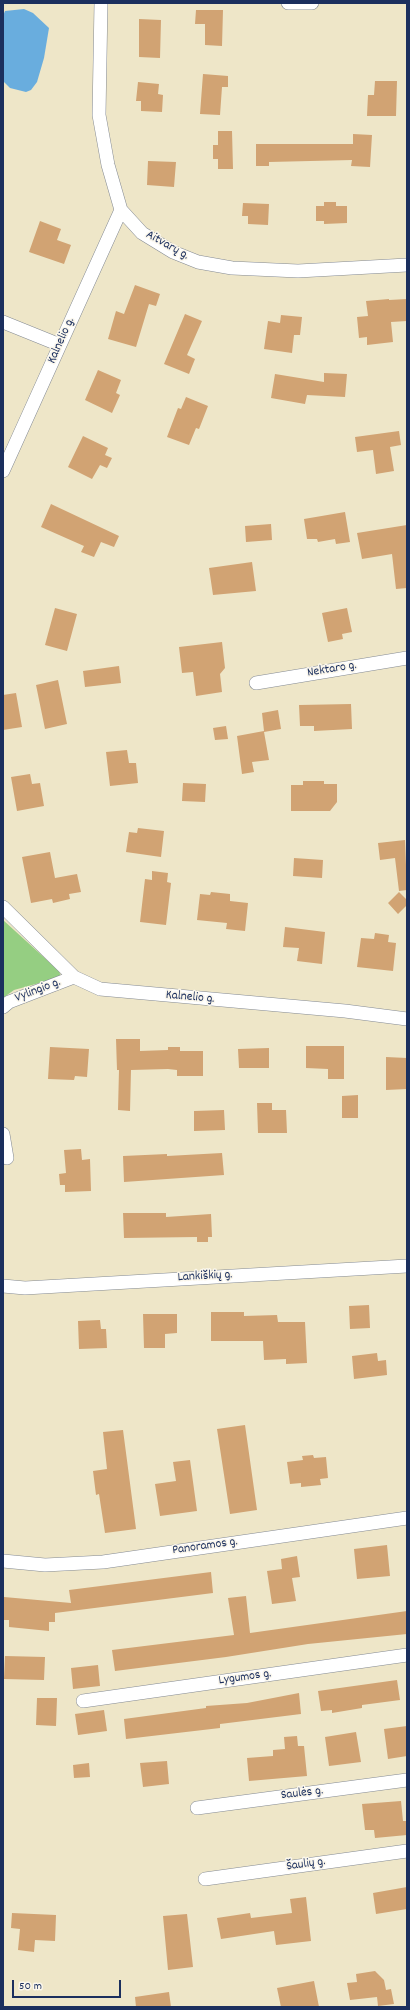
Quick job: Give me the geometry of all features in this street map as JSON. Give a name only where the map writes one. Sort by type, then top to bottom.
[{"type":"street","name":"Aitvarų g.","points":[[101,3],[100,115],[108,165],[121,210],[142,233],[173,252],[198,262],[232,268],[298,271],[407,265]]},
{"type":"street","points":[[288,3],[312,3]]},
{"type":"street","name":"Kalnelio g.","points":[[3,471],[121,210]]},
{"type":"street","points":[[3,322],[60,345]]},
{"type":"street","name":"Nektaro g.","points":[[256,683],[407,658]]},
{"type":"street","name":"Kalnelio g.","points":[[3,907],[74,977],[100,990],[345,1011],[407,1019]]},
{"type":"street","name":"Vylingio g.","points":[[3,1007],[9,1002],[74,977]]},
{"type":"street","points":[[3,1134],[7,1158]]},
{"type":"street","name":"Lankiškių g.","points":[[3,1286],[25,1288],[407,1266]]},
{"type":"street","name":"Panoramos g.","points":[[3,1561],[45,1565],[103,1562],[407,1518]]},
{"type":"street","name":"Lygumos g.","points":[[83,1701],[407,1655]]},
{"type":"street","name":"Saulės g.","points":[[197,1808],[407,1780]]},
{"type":"street","name":"Šaulių g.","points":[[205,1879],[407,1851]]},
{"type":"green space","points":[[3,920],[59,971],[61,977],[14,990],[3,998]]},
{"type":"water","points":[[24,9],[33,13],[49,28],[44,58],[37,82],[31,90],[26,92],[10,88],[3,81],[3,16],[5,11]]},
{"type":"building","points":[[196,10],[223,10],[222,46],[205,45],[205,24],[195,24]]},
{"type":"building","points":[[139,19],[161,20],[160,58],[139,57]]},
{"type":"building","points":[[203,74],[228,76],[228,87],[222,87],[220,115],[200,114]]},
{"type":"building","points":[[375,81],[397,81],[396,116],[367,116],[368,95],[374,95]]},
{"type":"building","points":[[138,82],[159,84],[158,94],[163,95],[162,112],[141,111],[141,101],[136,101]]},
{"type":"building","points":[[218,131],[232,131],[233,169],[218,169],[218,159],[213,159],[213,145],[218,145]]},
{"type":"building","points":[[353,134],[372,135],[370,167],[351,166],[352,160],[269,162],[269,166],[256,166],[256,144],[353,144]]},
{"type":"building","points":[[148,161],[176,162],[174,187],[147,185]]},
{"type":"building","points":[[324,202],[336,202],[336,206],[347,206],[347,223],[324,224],[324,221],[316,221],[316,206],[324,206]]},
{"type":"building","points":[[243,203],[269,204],[268,225],[248,224],[248,216],[242,216]]},
{"type":"building","points":[[40,221],[61,229],[57,240],[71,245],[64,264],[29,252]]},
{"type":"building","points":[[135,285],[160,294],[156,306],[149,304],[136,347],[108,339],[116,311],[124,314]]},
{"type":"building","points":[[407,299],[407,321],[391,322],[393,342],[367,345],[367,337],[359,338],[357,317],[368,316],[366,301]]},
{"type":"building","points":[[185,314],[202,321],[187,355],[195,359],[189,374],[164,364]]},
{"type":"building","points":[[281,315],[302,317],[300,335],[294,335],[292,353],[264,349],[268,321],[280,323]]},
{"type":"building","points":[[98,370],[121,380],[116,393],[120,395],[112,413],[85,400]]},
{"type":"building","points":[[324,373],[347,374],[345,397],[307,395],[305,404],[271,398],[275,374],[324,382]]},
{"type":"building","points":[[186,397],[208,406],[199,429],[196,428],[189,445],[167,437],[178,408],[181,409]]},
{"type":"building","points":[[399,431],[401,445],[390,447],[394,471],[376,474],[373,450],[357,452],[355,437]]},
{"type":"building","points":[[83,436],[108,448],[105,455],[112,458],[107,468],[100,465],[92,479],[68,467]]},
{"type":"building","points":[[51,504],[119,536],[114,547],[101,542],[94,557],[81,552],[84,546],[41,527]]},
{"type":"building","points":[[345,512],[350,542],[336,544],[335,539],[318,542],[317,539],[307,539],[304,519]]},
{"type":"building","points":[[271,524],[272,540],[246,542],[245,526]]},
{"type":"building","points":[[407,525],[407,588],[396,589],[392,554],[362,559],[357,533]]},
{"type":"building","points":[[252,562],[256,591],[213,595],[209,568]]},
{"type":"building","points":[[55,608],[77,614],[67,651],[45,645]]},
{"type":"building","points":[[347,608],[352,632],[342,634],[343,639],[328,642],[322,613]]},
{"type":"building","points":[[222,642],[225,668],[220,674],[222,692],[196,696],[193,672],[182,673],[179,647]]},
{"type":"building","points":[[119,666],[121,683],[85,687],[83,671]]},
{"type":"building","points":[[58,680],[67,724],[45,729],[36,685]]},
{"type":"building","points":[[16,693],[22,727],[3,730],[3,695]]},
{"type":"building","points":[[351,704],[352,729],[314,731],[314,726],[300,726],[299,705]]},
{"type":"building","points":[[278,710],[281,729],[264,732],[269,760],[252,762],[254,772],[242,774],[237,736],[264,731],[262,713]]},
{"type":"building","points":[[226,726],[228,739],[215,740],[213,728]]},
{"type":"building","points":[[127,750],[129,763],[136,763],[138,783],[110,786],[106,752]]},
{"type":"building","points":[[30,774],[32,784],[40,783],[44,806],[17,811],[11,777]]},
{"type":"building","points":[[303,781],[324,781],[324,784],[337,784],[337,802],[330,811],[291,811],[291,785],[303,785]]},
{"type":"building","points":[[183,783],[206,784],[205,802],[182,801]]},
{"type":"building","points":[[138,828],[164,831],[161,857],[126,852],[129,832],[137,833]]},
{"type":"building","points":[[405,840],[407,890],[399,891],[395,858],[380,860],[378,843]]},
{"type":"building","points":[[50,852],[55,878],[77,874],[81,892],[69,894],[70,899],[53,903],[52,899],[31,903],[22,857]]},
{"type":"building","points":[[294,858],[323,860],[322,878],[293,876]]},
{"type":"building","points":[[152,871],[168,873],[167,882],[171,883],[166,925],[140,922],[145,879],[152,880]]},
{"type":"building","points":[[211,892],[230,894],[230,901],[248,903],[245,931],[226,929],[227,923],[197,920],[200,894],[210,895]]},
{"type":"building","points":[[399,892],[407,900],[407,905],[398,914],[388,903]]},
{"type":"building","points":[[285,927],[325,932],[322,964],[297,961],[299,948],[283,947]]},
{"type":"building","points":[[375,933],[389,935],[388,942],[396,943],[393,971],[357,967],[361,938],[374,939]]},
{"type":"building","points":[[116,1039],[140,1039],[140,1051],[168,1050],[168,1047],[180,1047],[180,1051],[203,1051],[203,1076],[177,1076],[177,1070],[168,1069],[131,1070],[130,1111],[118,1110],[119,1070],[117,1070]]},
{"type":"building","points":[[306,1046],[344,1046],[344,1079],[328,1079],[328,1069],[306,1068]]},
{"type":"building","points":[[50,1047],[89,1049],[87,1077],[75,1076],[74,1080],[48,1079]]},
{"type":"building","points":[[269,1048],[269,1068],[239,1068],[238,1049]]},
{"type":"building","points":[[386,1057],[407,1058],[407,1089],[386,1090]]},
{"type":"building","points":[[358,1095],[358,1118],[342,1118],[342,1096]]},
{"type":"building","points":[[257,1103],[272,1103],[272,1110],[286,1110],[287,1133],[258,1133]]},
{"type":"building","points":[[224,1110],[225,1130],[194,1131],[194,1111]]},
{"type":"building","points":[[81,1149],[82,1160],[90,1159],[91,1191],[65,1192],[65,1185],[60,1185],[59,1174],[66,1173],[64,1150]]},
{"type":"building","points":[[222,1153],[224,1175],[124,1182],[123,1156],[167,1154],[167,1156]]},
{"type":"building","points":[[123,1213],[166,1213],[166,1217],[211,1214],[212,1237],[208,1237],[208,1242],[197,1242],[197,1237],[124,1238]]},
{"type":"building","points":[[369,1305],[370,1328],[350,1329],[349,1306]]},
{"type":"building","points":[[211,1312],[244,1312],[244,1316],[277,1315],[278,1322],[305,1322],[307,1363],[286,1364],[286,1359],[264,1360],[263,1341],[211,1341]]},
{"type":"building","points":[[143,1314],[177,1314],[177,1333],[165,1334],[165,1348],[144,1348]]},
{"type":"building","points":[[100,1320],[101,1329],[106,1329],[107,1348],[79,1349],[78,1321]]},
{"type":"building","points":[[377,1353],[378,1361],[386,1360],[387,1375],[354,1379],[352,1356]]},
{"type":"building","points":[[245,1425],[257,1510],[230,1514],[217,1429]]},
{"type":"building","points":[[123,1430],[136,1529],[105,1533],[99,1494],[96,1495],[93,1471],[107,1469],[103,1432]]},
{"type":"building","points":[[313,1455],[314,1458],[326,1457],[328,1478],[320,1479],[321,1485],[301,1487],[301,1483],[290,1484],[287,1462],[303,1460],[302,1456]]},
{"type":"building","points":[[190,1460],[197,1511],[160,1516],[155,1484],[176,1481],[173,1462]]},
{"type":"building","points":[[387,1545],[390,1576],[357,1579],[354,1549]]},
{"type":"building","points":[[297,1556],[300,1577],[292,1578],[296,1601],[272,1604],[267,1571],[282,1569],[281,1559]]},
{"type":"building","points":[[211,1572],[213,1593],[55,1613],[55,1622],[49,1622],[49,1631],[9,1627],[9,1620],[3,1620],[4,1597],[71,1603],[69,1590]]},
{"type":"building","points":[[246,1596],[250,1633],[407,1611],[407,1634],[308,1644],[226,1657],[115,1671],[112,1650],[234,1635],[228,1598]]},
{"type":"building","points":[[5,1656],[45,1657],[44,1680],[4,1679]]},
{"type":"building","points":[[98,1665],[100,1686],[73,1689],[71,1668]]},
{"type":"building","points":[[397,1680],[400,1700],[362,1705],[362,1708],[332,1713],[332,1710],[321,1711],[318,1691]]},
{"type":"building","points":[[299,1693],[301,1714],[220,1724],[220,1728],[126,1739],[124,1719],[206,1708],[206,1706],[247,1703]]},
{"type":"building","points":[[37,1698],[57,1698],[56,1726],[36,1725]]},
{"type":"building","points":[[104,1710],[107,1731],[78,1735],[75,1714]]},
{"type":"building","points":[[407,1726],[407,1756],[388,1759],[384,1729]]},
{"type":"building","points":[[356,1732],[361,1762],[329,1766],[325,1737]]},
{"type":"building","points":[[297,1736],[298,1746],[304,1746],[307,1776],[249,1781],[247,1758],[273,1756],[273,1750],[285,1749],[284,1737]]},
{"type":"building","points":[[167,1761],[169,1784],[143,1787],[140,1763]]},
{"type":"building","points":[[89,1763],[90,1777],[74,1778],[73,1765]]},
{"type":"building","points":[[401,1801],[403,1821],[407,1821],[407,1835],[375,1838],[374,1830],[365,1830],[362,1804]]},
{"type":"building","points":[[407,1887],[407,1909],[376,1914],[373,1893]]},
{"type":"building","points":[[306,1897],[311,1941],[276,1945],[274,1931],[221,1939],[217,1918],[250,1913],[251,1918],[292,1913],[290,1899]]},
{"type":"building","points":[[12,1913],[56,1915],[55,1941],[35,1940],[34,1952],[18,1950],[20,1929],[11,1928]]},
{"type":"building","points":[[187,1914],[193,1967],[168,1970],[163,1916]]},
{"type":"building","points":[[375,1971],[384,1980],[386,1990],[391,1989],[394,2004],[378,2006],[377,1997],[350,2000],[347,1983],[357,1982],[356,1974]]},
{"type":"building","points":[[314,1981],[319,2007],[281,2007],[277,1988]]},
{"type":"building","points":[[169,1992],[171,2007],[136,2007],[135,1997]]}]
